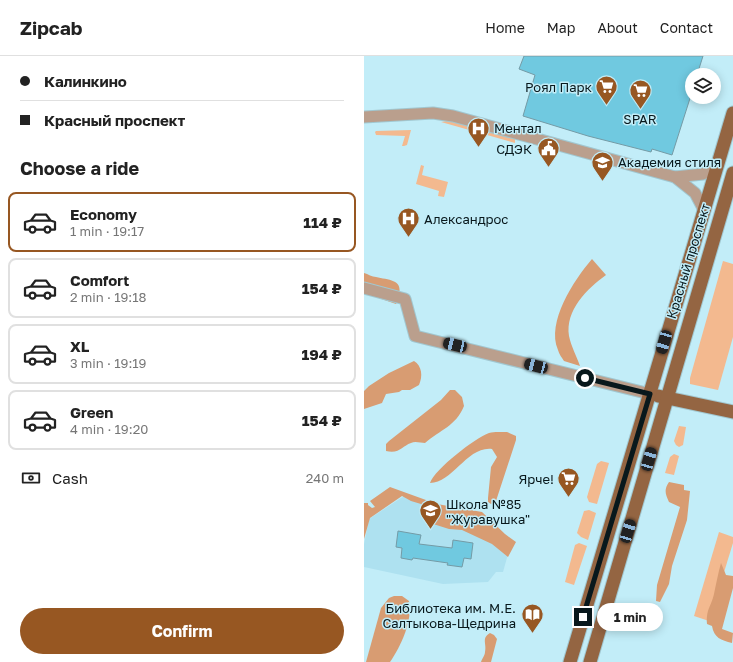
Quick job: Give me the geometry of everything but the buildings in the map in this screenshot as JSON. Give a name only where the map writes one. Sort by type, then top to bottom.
[{"type":"main road","name":"Красный проспект","points":[[570,662],[650,394],[681,282],[733,113]]},
{"type":"main road","name":"Красный проспект","points":[[590,662],[733,173]]},
{"type":"main road","points":[[681,282],[699,286]]},
{"type":"main road","points":[[650,394],[733,412]]},
{"type":"street","points":[[364,117],[433,113],[453,116],[675,176],[703,174],[718,164]]},
{"type":"street","points":[[675,176],[695,193],[704,210]]},
{"type":"street","points":[[364,288],[405,299],[415,336],[650,394]]},
{"type":"shaded area","points":[[452,120],[515,138],[515,143],[441,122]]},
{"type":"shaded area","points":[[411,130],[407,145],[404,146],[402,146],[405,136],[376,135],[375,132],[376,131]]},
{"type":"shaded area","points":[[421,165],[424,166],[422,175],[448,182],[444,197],[438,196],[439,191],[416,184]]},
{"type":"shaded area","points":[[592,259],[606,275],[579,301],[570,317],[569,336],[580,366],[564,361],[558,351],[555,339],[556,327],[559,314],[570,290],[577,278]]},
{"type":"shaded area","points":[[723,261],[733,264],[733,337],[718,390],[690,384],[690,378]]},
{"type":"shaded area","points":[[364,273],[373,277],[394,281],[397,283],[400,290],[399,299],[396,304],[364,293]]},
{"type":"shaded area","points":[[414,361],[419,366],[421,372],[419,385],[410,390],[402,390],[399,392],[386,394],[382,403],[364,409],[364,391],[369,386],[389,373]]},
{"type":"shaded area","points":[[450,390],[455,390],[462,397],[464,406],[461,413],[452,423],[425,443],[413,442],[398,451],[386,451],[386,444],[389,441],[441,400]]},
{"type":"shaded area","points":[[679,426],[686,427],[683,445],[679,447],[674,441]]},
{"type":"shaded area","points":[[507,432],[516,436],[516,440],[495,504],[488,502],[491,467],[497,457],[492,449],[475,453],[467,458],[446,477],[430,483],[439,470],[465,447],[489,433]]},
{"type":"shaded area","points":[[674,454],[679,456],[674,475],[665,473],[670,457]]},
{"type":"shaded area","points":[[601,461],[609,463],[597,504],[589,502],[587,497],[597,464]]},
{"type":"shaded area","points":[[669,482],[684,485],[684,490],[690,491],[687,520],[672,566],[669,584],[660,602],[656,601],[657,585],[680,507],[669,502],[666,489]]},
{"type":"shaded area","points":[[390,487],[437,504],[482,512],[505,534],[516,542],[508,557],[492,544],[462,530],[449,529],[430,523],[426,511],[424,511],[421,504],[402,496],[370,518],[364,539],[364,503],[368,503],[368,505],[372,508],[375,507],[370,501]]},
{"type":"shaded area","name":"Школа №85 \"Журавушка\"","points":[[404,496],[477,516],[510,547],[503,572],[496,572],[488,582],[443,584],[364,567],[364,544],[369,519]]},
{"type":"shaded area","points":[[589,510],[596,513],[588,540],[581,537],[577,533],[584,511]]},
{"type":"shaded area","points":[[719,532],[733,537],[733,543],[709,621],[694,616]]},
{"type":"shaded area","points":[[579,543],[587,546],[574,585],[565,582],[575,545]]},
{"type":"shaded area","points":[[721,563],[726,575],[733,576],[733,588],[722,629],[733,633],[732,643],[716,636],[712,626],[707,624],[708,611],[713,598]]},
{"type":"shaded area","points":[[394,596],[402,596],[409,601],[410,608],[408,624],[402,641],[390,662],[366,662],[381,608],[389,598]]},
{"type":"shaded area","points":[[490,633],[497,639],[491,662],[481,662],[485,653],[485,639]]},
{"type":"place","name":"Роял Парк","points":[[607,106]]},
{"type":"place","name":"SPAR","points":[[640,110]]},
{"type":"place","name":"Ментал","points":[[479,148]]},
{"type":"place","name":"СДЭК","points":[[548,168]]},
{"type":"place","name":"Академия стиля","points":[[603,182]]},
{"type":"place","name":"Александрос","points":[[408,238]]},
{"type":"place","name":"Ярче!","points":[[569,498]]},
{"type":"place","name":"Школа №85 \"Журавушка\"","points":[[430,530]]},
{"type":"place","name":"Библиотека им. М.Е. Салтыкова-Щедрина","points":[[532,634]]},
{"type":"route","points":[[583,617],[650,394],[585,378]]}]
